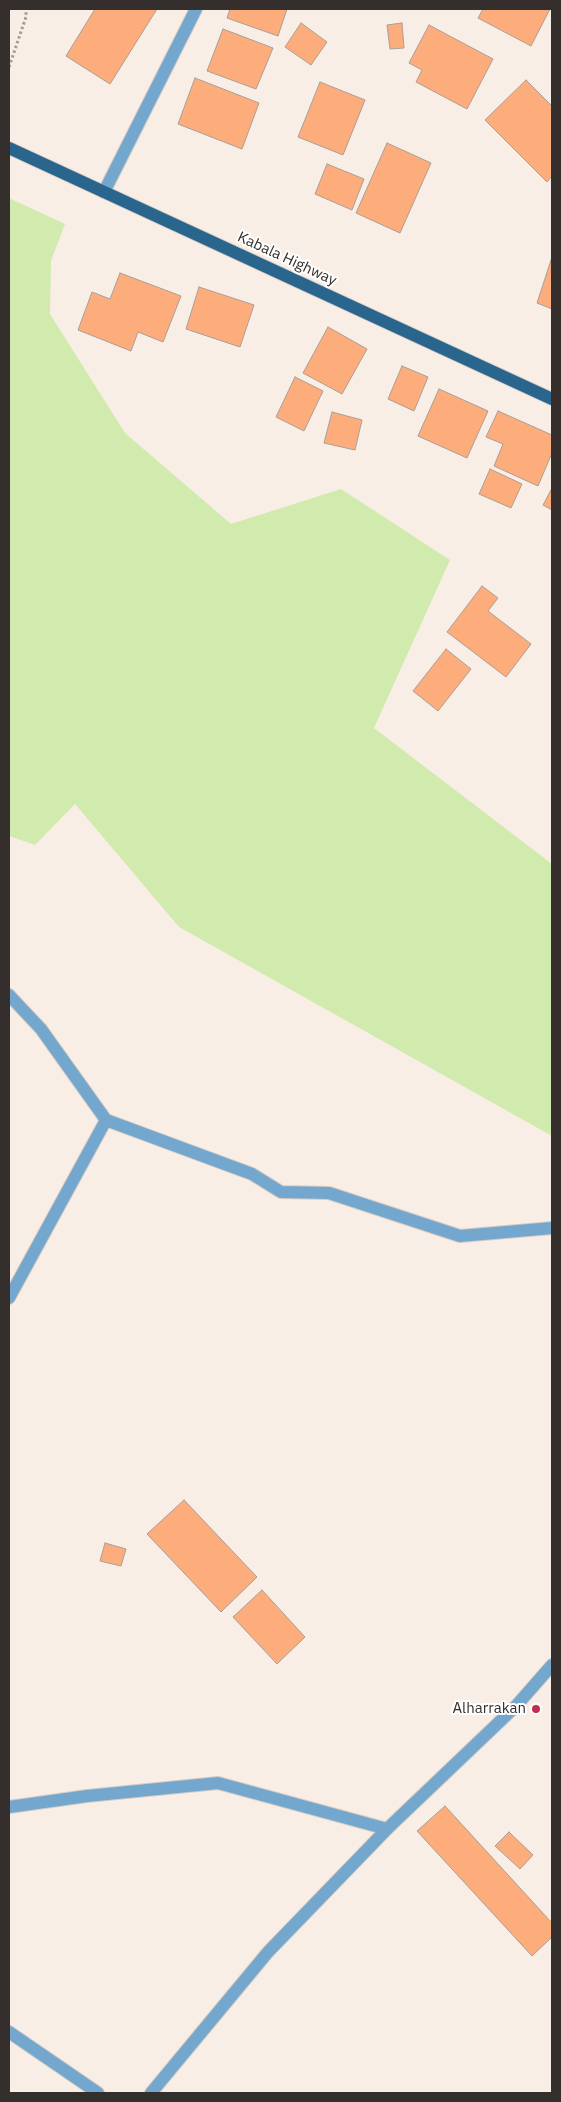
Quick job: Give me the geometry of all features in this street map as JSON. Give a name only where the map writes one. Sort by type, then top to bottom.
[{"type":"main road","name":"Kabala Highway","points":[[9,148],[552,399]]},
{"type":"street","points":[[104,192],[196,9]]},
{"type":"street","points":[[9,994],[41,1029],[106,1120],[252,1174],[281,1192],[329,1193],[460,1236],[552,1228]]},
{"type":"street","points":[[9,1298],[106,1120]]},
{"type":"street","points":[[151,2093],[268,1952],[387,1828],[516,1706],[552,1665]]},
{"type":"street","points":[[9,1807],[87,1796],[218,1783],[387,1828]]},
{"type":"street","points":[[9,2032],[98,2093]]},
{"type":"path","points":[[9,67],[26,18],[26,9]]},
{"type":"green space","points":[[9,198],[65,224],[51,261],[50,314],[125,433],[231,524],[341,489],[450,560],[374,728],[552,864],[552,1136],[179,927],[75,804],[35,845],[9,836]]},
{"type":"building","points":[[95,9],[157,9],[110,84],[66,56]]},
{"type":"building","points":[[230,9],[287,9],[278,36],[227,18]]},
{"type":"building","points":[[483,9],[550,9],[531,46],[478,18]]},
{"type":"building","points":[[301,23],[327,42],[311,65],[285,47]]},
{"type":"building","points":[[402,23],[404,48],[390,49],[387,25]]},
{"type":"building","points":[[429,25],[493,59],[467,109],[416,82],[422,70],[409,63]]},
{"type":"building","points":[[223,29],[273,48],[256,89],[207,71]]},
{"type":"building","points":[[195,78],[259,103],[242,149],[178,124]]},
{"type":"building","points":[[526,80],[552,106],[552,176],[547,182],[485,120]]},
{"type":"building","points":[[320,82],[365,100],[343,155],[298,137]]},
{"type":"building","points":[[387,143],[431,163],[400,233],[356,213]]},
{"type":"building","points":[[327,164],[364,179],[352,210],[315,194]]},
{"type":"building","points":[[552,257],[552,309],[537,303]]},
{"type":"building","points":[[120,273],[181,296],[163,342],[138,332],[131,351],[78,330],[92,292],[110,299]]},
{"type":"building","points":[[199,287],[254,305],[240,347],[186,329]]},
{"type":"building","points":[[328,327],[367,349],[342,394],[303,373]]},
{"type":"building","points":[[402,366],[428,377],[414,411],[388,399]]},
{"type":"building","points":[[295,377],[323,391],[304,431],[276,417]]},
{"type":"building","points":[[439,389],[488,411],[467,458],[418,436]]},
{"type":"building","points":[[498,411],[552,435],[552,453],[538,486],[494,466],[503,444],[486,437]]},
{"type":"building","points":[[332,412],[362,420],[355,450],[324,443]]},
{"type":"building","points":[[490,469],[522,484],[511,508],[479,494]]},
{"type":"building","points":[[552,488],[552,510],[543,505]]},
{"type":"building","points":[[482,586],[498,598],[488,611],[531,644],[506,677],[447,632]]},
{"type":"building","points":[[446,649],[471,669],[438,711],[413,691]]},
{"type":"building","points":[[184,1500],[257,1577],[221,1612],[147,1534]]},
{"type":"building","points":[[105,1543],[126,1549],[121,1566],[100,1561]]},
{"type":"building","points":[[262,1590],[305,1637],[277,1664],[233,1617]]},
{"type":"building","points":[[445,1806],[552,1923],[552,1937],[532,1956],[417,1831]]},
{"type":"building","points":[[509,1832],[533,1855],[520,1869],[495,1846]]},
{"type":"place","name":"Alharrakan","points":[[536,1709]]}]
